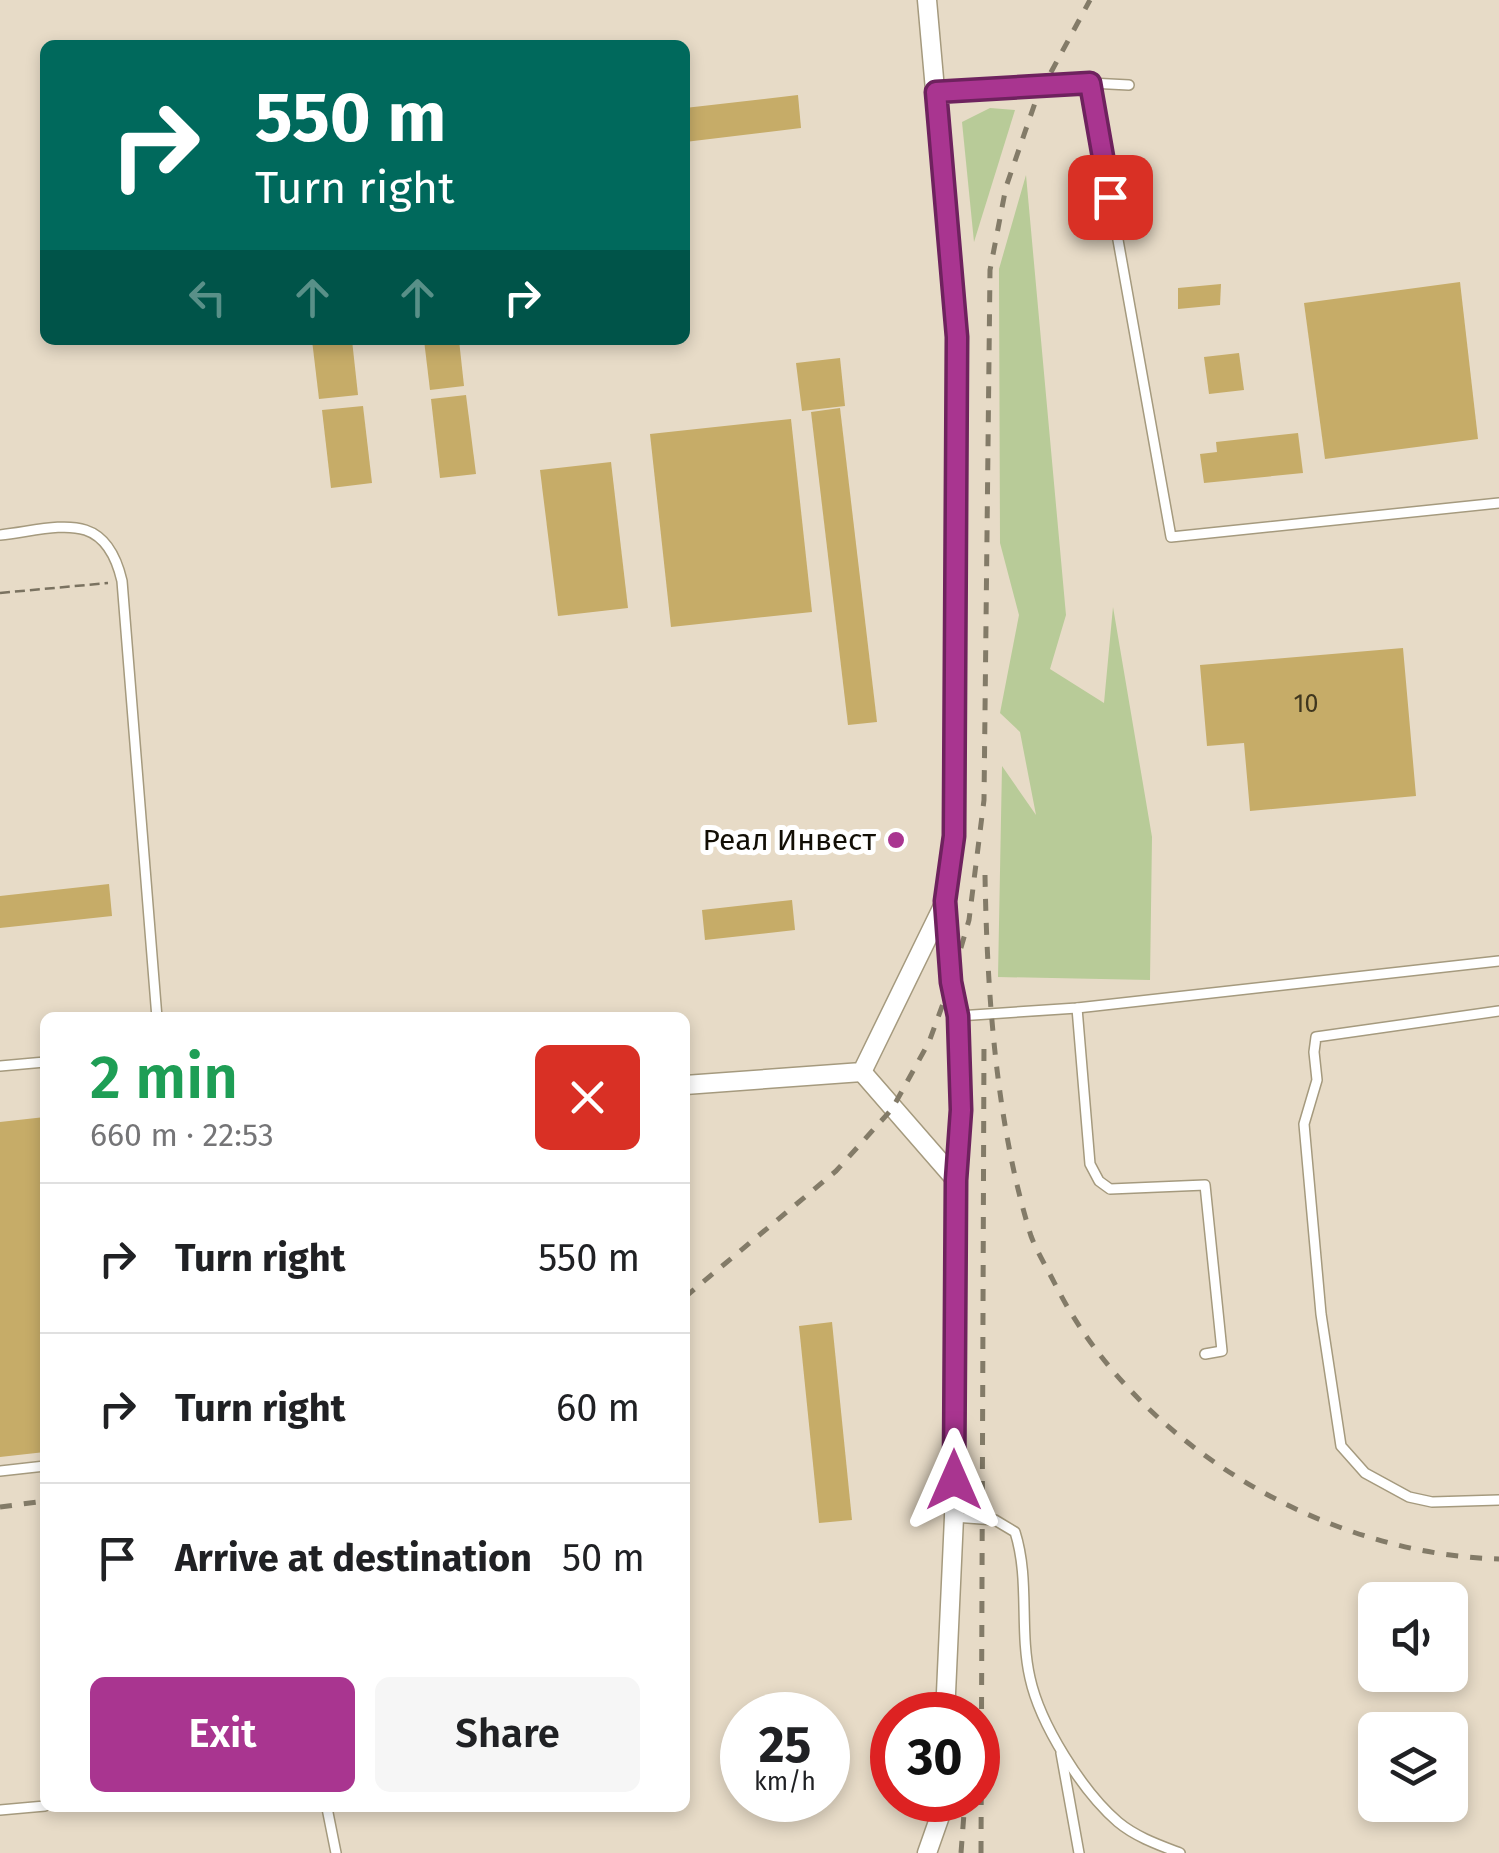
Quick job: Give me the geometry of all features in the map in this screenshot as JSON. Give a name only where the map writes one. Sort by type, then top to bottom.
[{"type":"street","points":[[927,0],[957,337],[954,836],[945,901],[951,982],[958,1016],[961,1110],[956,1180],[954,1517],[946,1692]]},
{"type":"street","points":[[862,1072],[945,901]]},
{"type":"street","points":[[690,1085],[862,1072]]},
{"type":"street","points":[[862,1072],[956,1180]]},
{"type":"street","points":[[928,1853],[938,1822]]},
{"type":"lane","points":[[936,92],[1090,83],[1128,85]]},
{"type":"lane","points":[[1090,83],[1170,537],[1499,504]]},
{"type":"lane","points":[[0,535],[74,526],[101,536],[116,554],[122,582],[157,1012]]},
{"type":"lane","points":[[958,1016],[1077,1008],[1499,961]]},
{"type":"lane","points":[[1077,1008],[1090,1164],[1099,1182],[1110,1189],[1205,1185],[1222,1351],[1205,1354]]},
{"type":"lane","points":[[1499,1011],[1316,1038],[1317,1080],[1304,1124],[1322,1314],[1341,1446],[1365,1473],[1409,1497],[1432,1502],[1499,1500]]},
{"type":"lane","points":[[0,1066],[40,1062]]},
{"type":"lane","points":[[0,1471],[40,1467]]},
{"type":"lane","points":[[954,1517],[994,1520],[1016,1532],[1024,1558],[1030,1676],[1040,1709],[1094,1796],[1120,1824],[1180,1853]]},
{"type":"lane","points":[[1060,1746],[1079,1853]]},
{"type":"lane","points":[[0,1810],[40,1806]]},
{"type":"lane","points":[[328,1812],[336,1853]]},
{"type":"path","points":[[0,593],[122,582]]},
{"type":"shaded area","points":[[0,0],[1499,0],[1499,1853],[0,1853]]},
{"type":"green space","points":[[990,108],[1015,110],[974,242],[962,122]]},
{"type":"green space","points":[[1026,175],[1066,615],[1050,669],[1104,703],[1113,607],[1152,837],[1150,980],[998,977],[1002,766],[1036,815],[1020,732],[1000,713],[1019,615],[1000,543],[999,269]]},
{"type":"building","points":[[798,95],[801,128],[690,141],[690,107]]},
{"type":"building","points":[[1460,282],[1478,439],[1325,459],[1304,303]]},
{"type":"building","points":[[1221,284],[1220,305],[1178,309],[1178,288]]},
{"type":"building","points":[[313,345],[353,345],[358,395],[319,399]]},
{"type":"building","points":[[425,345],[460,345],[464,386],[430,390]]},
{"type":"building","points":[[1239,353],[1244,390],[1209,394],[1204,357]]},
{"type":"building","points":[[840,358],[845,406],[802,411],[796,363]]},
{"type":"building","points":[[466,395],[476,474],[440,478],[431,399]]},
{"type":"building","points":[[363,406],[372,483],[331,488],[322,410]]},
{"type":"building","points":[[840,408],[877,722],[848,725],[811,412]]},
{"type":"building","points":[[791,419],[812,612],[671,627],[650,434]]},
{"type":"building","points":[[1298,433],[1303,473],[1204,483],[1200,454],[1217,452],[1216,442]]},
{"type":"building","points":[[611,462],[628,608],[558,616],[540,470]]},
{"type":"building","points":[[1403,648],[1416,796],[1250,811],[1244,743],[1207,746],[1200,665]]},
{"type":"building","points":[[109,884],[112,916],[0,928],[0,896]]},
{"type":"building","points":[[792,900],[795,930],[705,940],[702,910]]},
{"type":"building","points":[[40,1118],[40,1453],[0,1457],[0,1122]]},
{"type":"building","points":[[832,1322],[852,1520],[819,1523],[799,1326]]},
{"type":"railway","points":[[690,1293],[836,1171],[892,1109],[929,1042],[951,982],[969,920],[984,800],[990,270],[1006,187],[1036,100],[1090,0]]},
{"type":"railway","points":[[985,875],[996,1058],[1009,1149],[1036,1248],[1090,1341],[1133,1393],[1184,1440],[1241,1479],[1302,1512],[1366,1536],[1432,1552],[1499,1559]]},
{"type":"railway","points":[[981,1853],[984,1040]]},
{"type":"railway","points":[[0,1507],[40,1502]]},
{"type":"railway","points":[[961,1853],[963,1822]]},
{"type":"place","name":"Реал Инвест","points":[[896,840]]},
{"type":"route","points":[[954,1480],[956,1180],[961,1110],[958,1016],[951,982],[945,901],[954,836],[957,337],[936,92],[1090,83],[1110,197]]}]
